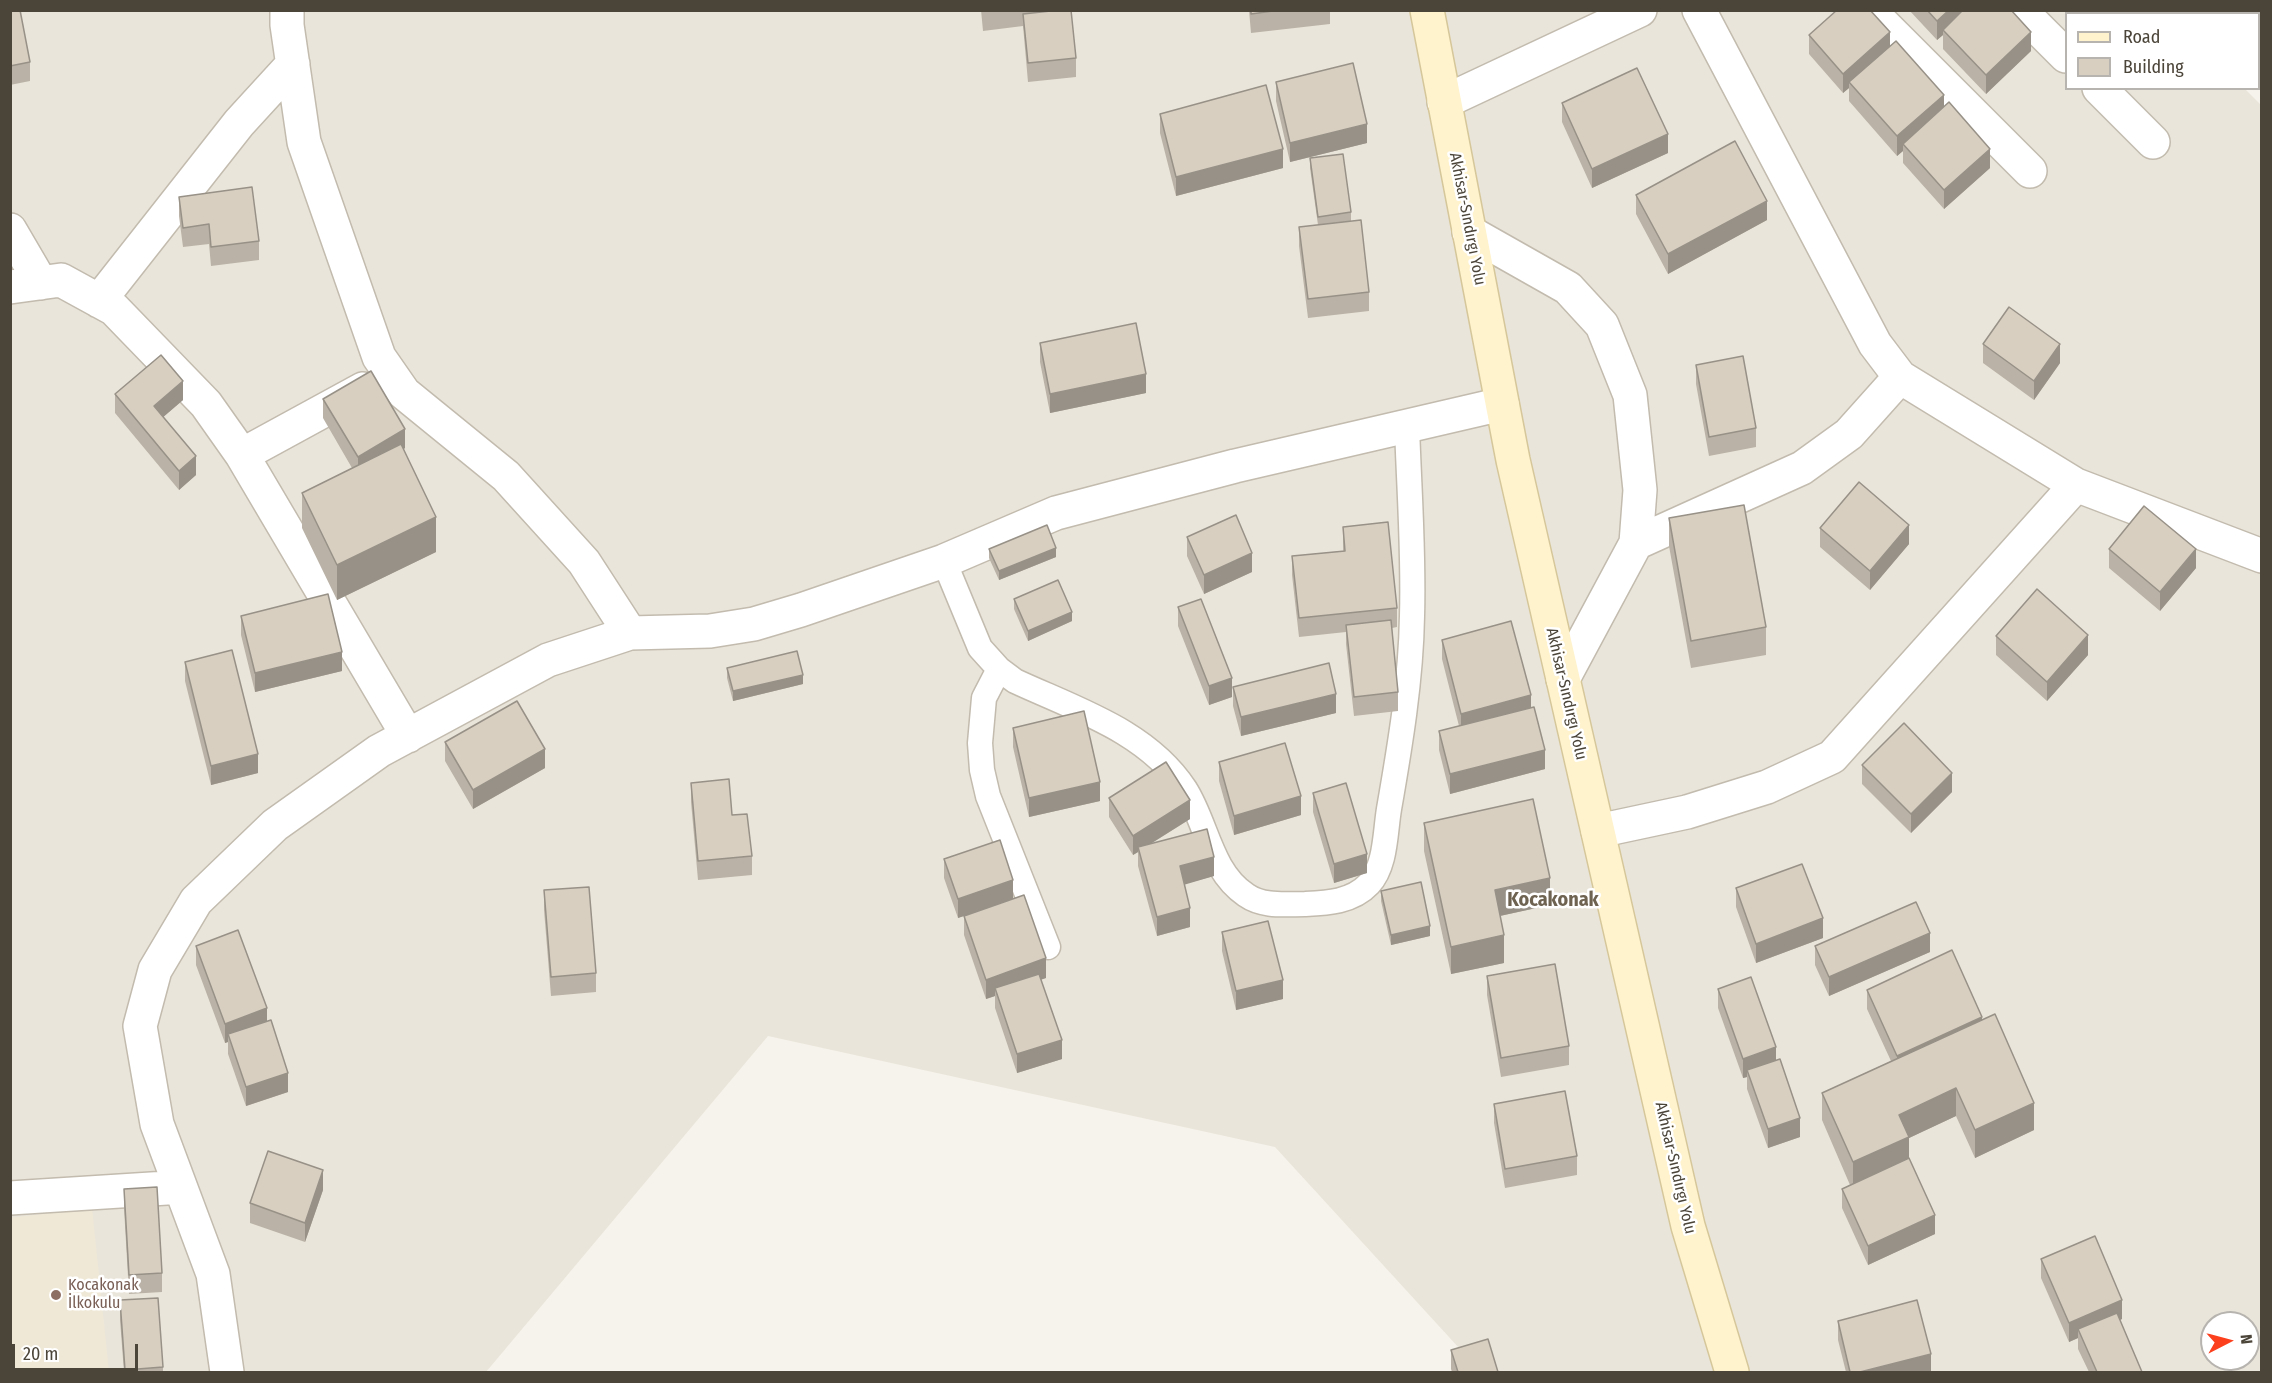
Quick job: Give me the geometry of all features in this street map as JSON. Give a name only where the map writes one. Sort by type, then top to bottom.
[{"type":"main road","name":"Akhisar-Sındırgı Yolu","points":[[1427,10],[1502,404],[1563,679],[1688,1226],[1732,1372]]},
{"type":"street","points":[[287,10],[304,142],[379,357],[404,393],[506,476],[584,562],[630,633]]},
{"type":"street","points":[[1444,102],[1640,10]]},
{"type":"street","points":[[1699,10],[1875,344],[1900,377],[2076,485],[2262,556]]},
{"type":"street","points":[[1869,10],[2030,171]]},
{"type":"street","points":[[2020,10],[2065,54]]},
{"type":"street","points":[[99,301],[239,123],[293,64]]},
{"type":"street","points":[[2101,90],[2153,142]]},
{"type":"street","points":[[10,230],[26,285],[61,280],[114,309],[206,404],[242,455],[408,736]]},
{"type":"street","points":[[1469,232],[1568,288],[1602,325],[1630,395],[1640,490],[1636,543],[1563,679]]},
{"type":"street","points":[[242,455],[391,374]]},
{"type":"street","points":[[1636,543],[1802,468],[1849,434],[1900,377]]},
{"type":"street","points":[[227,1372],[213,1274],[157,1124],[140,1026],[155,970],[196,901],[275,825],[380,751],[548,660],[630,633],[710,631],[754,624],[944,561],[1056,513],[1235,466],[1502,404]]},
{"type":"street","points":[[1598,831],[1687,812],[1767,787],[1832,757],[2076,485]]},
{"type":"street","points":[[10,1198],[181,1188]]},
{"type":"lane","points":[[944,561],[980,648],[999,669],[1016,681],[1130,735],[1150,750],[1168,767],[1185,789],[1221,870],[1233,885],[1248,897],[1262,902],[1287,904],[1338,901],[1353,895],[1368,884],[1379,870],[1397,765],[1412,616],[1407,426]]},
{"type":"lane","points":[[999,669],[984,698],[980,743],[982,770],[988,796],[1048,947]]},
{"type":"shaded area","points":[[10,11],[2164,11],[2166,12],[2065,12],[2065,90],[2246,90],[2261,105],[2261,1372],[1481,1372],[1275,1147],[768,1036],[486,1372],[11,1372]]},
{"type":"shaded area","name":"Kocakonak İlkokulu","points":[[92,1208],[109,1372],[11,1372],[10,1218]]},
{"type":"building","points":[[10,10],[20,10],[30,62],[10,66]]},
{"type":"building","points":[[1071,10],[1076,58],[1028,63],[1023,14]]},
{"type":"building","points":[[1251,10],[1280,10],[1251,14]]},
{"type":"building","points":[[1837,10],[1870,10],[1890,32],[1843,74],[1809,35]]},
{"type":"building","points":[[1927,10],[1949,10],[1937,21]]},
{"type":"building","points":[[1963,10],[2011,10],[2031,32],[1986,75],[1943,30]]},
{"type":"building","points":[[1896,41],[1944,95],[1897,136],[1849,82]]},
{"type":"building","points":[[1353,63],[1367,124],[1290,143],[1276,82]]},
{"type":"building","points":[[1637,68],[1668,134],[1592,169],[1562,103]]},
{"type":"building","points":[[1266,85],[1283,149],[1176,177],[1160,114]]},
{"type":"building","points":[[1949,102],[1990,149],[1944,190],[1903,144]]},
{"type":"building","points":[[1735,141],[1767,201],[1668,254],[1636,195]]},
{"type":"building","points":[[1343,154],[1351,212],[1318,217],[1310,158]]},
{"type":"building","points":[[252,187],[259,241],[211,247],[209,224],[183,228],[179,197]]},
{"type":"building","points":[[1361,220],[1369,292],[1308,299],[1299,227]]},
{"type":"building","points":[[2009,307],[2060,344],[2034,381],[1983,344]]},
{"type":"building","points":[[1136,323],[1146,374],[1050,394],[1040,343]]},
{"type":"building","points":[[161,355],[183,381],[154,406],[196,456],[179,471],[115,394]]},
{"type":"building","points":[[1743,356],[1756,428],[1709,437],[1696,365]]},
{"type":"building","points":[[371,371],[405,429],[358,457],[323,399]]},
{"type":"building","points":[[401,444],[436,517],[337,565],[302,493]]},
{"type":"building","points":[[1859,482],[1909,525],[1870,571],[1820,528]]},
{"type":"building","points":[[1744,505],[1766,627],[1691,641],[1669,518]]},
{"type":"building","points":[[2144,506],[2196,549],[2160,592],[2109,549]]},
{"type":"building","points":[[1236,515],[1252,553],[1204,575],[1187,537]]},
{"type":"building","points":[[1388,522],[1397,608],[1299,618],[1292,556],[1345,551],[1343,527]]},
{"type":"building","points":[[1047,525],[1056,548],[999,571],[989,549]]},
{"type":"building","points":[[1058,580],[1072,612],[1028,631],[1014,599]]},
{"type":"building","points":[[2037,589],[2088,635],[2047,682],[1996,636]]},
{"type":"building","points":[[328,594],[342,652],[255,673],[241,616]]},
{"type":"building","points":[[1201,599],[1232,678],[1209,686],[1178,607]]},
{"type":"building","points":[[1391,620],[1398,692],[1354,697],[1346,625]]},
{"type":"building","points":[[1511,621],[1531,695],[1461,714],[1442,640]]},
{"type":"building","points":[[232,650],[258,754],[211,766],[185,662]]},
{"type":"building","points":[[797,651],[803,675],[733,691],[727,668]]},
{"type":"building","points":[[1329,663],[1336,694],[1241,717],[1233,687]]},
{"type":"building","points":[[517,701],[545,749],[473,790],[445,742]]},
{"type":"building","points":[[1534,707],[1545,750],[1450,774],[1439,731]]},
{"type":"building","points":[[1084,711],[1100,782],[1029,798],[1013,728]]},
{"type":"building","points":[[1904,723],[1952,773],[1911,814],[1862,765]]},
{"type":"building","points":[[1285,743],[1301,796],[1234,816],[1219,762]]},
{"type":"building","points":[[1166,762],[1190,800],[1133,836],[1109,798]]},
{"type":"building","points":[[729,779],[732,815],[747,814],[752,856],[698,861],[691,783]]},
{"type":"building","points":[[1346,783],[1367,854],[1334,864],[1313,793]]},
{"type":"building","points":[[1533,799],[1550,878],[1495,890],[1504,935],[1451,947],[1424,823]]},
{"type":"building","points":[[1207,829],[1214,857],[1180,866],[1190,908],[1157,917],[1138,847]]},
{"type":"building","points":[[1000,840],[1013,880],[958,899],[944,859]]},
{"type":"building","points":[[1802,864],[1823,918],[1756,944],[1736,888]]},
{"type":"building","points":[[1421,882],[1430,926],[1391,935],[1381,891]]},
{"type":"building","points":[[589,887],[596,973],[551,977],[544,890]]},
{"type":"building","points":[[1024,895],[1046,958],[986,980],[964,916]]},
{"type":"building","points":[[1916,902],[1930,933],[1829,977],[1815,946]]},
{"type":"building","points":[[1268,921],[1283,980],[1236,991],[1222,932]]},
{"type":"building","points":[[238,930],[267,1008],[225,1024],[196,946]]},
{"type":"building","points":[[1952,950],[1982,1017],[1897,1056],[1867,990]]},
{"type":"building","points":[[1555,964],[1569,1046],[1501,1058],[1487,976]]},
{"type":"building","points":[[1039,974],[1062,1040],[1017,1054],[995,988]]},
{"type":"building","points":[[1751,977],[1776,1047],[1743,1059],[1718,989]]},
{"type":"building","points":[[1995,1014],[2034,1103],[1975,1130],[1956,1088],[1899,1115],[1909,1137],[1853,1162],[1822,1093]]},
{"type":"building","points":[[271,1020],[288,1073],[246,1087],[228,1034]]},
{"type":"building","points":[[1780,1059],[1800,1118],[1768,1129],[1747,1070]]},
{"type":"building","points":[[1565,1091],[1577,1156],[1505,1169],[1494,1104]]},
{"type":"building","points":[[268,1151],[323,1170],[305,1223],[250,1203]]},
{"type":"building","points":[[1909,1158],[1935,1215],[1868,1246],[1842,1189]]},
{"type":"building","points":[[157,1187],[162,1273],[129,1275],[124,1189]]},
{"type":"building","points":[[2095,1236],[2122,1300],[2069,1323],[2041,1259]]},
{"type":"building","points":[[158,1298],[163,1367],[125,1370],[120,1300]]},
{"type":"building","points":[[1917,1300],[1931,1354],[1860,1372],[1850,1372],[1838,1321]]},
{"type":"building","points":[[2117,1313],[2142,1372],[2097,1372],[2078,1329]]},
{"type":"building","points":[[1488,1339],[1498,1372],[1458,1372],[1451,1350]]},
{"type":"place","name":"Kocakonak İlkokulu","points":[[56,1295]]},
{"type":"district","name":"Kocakonak","points":[[1553,900]]}]
